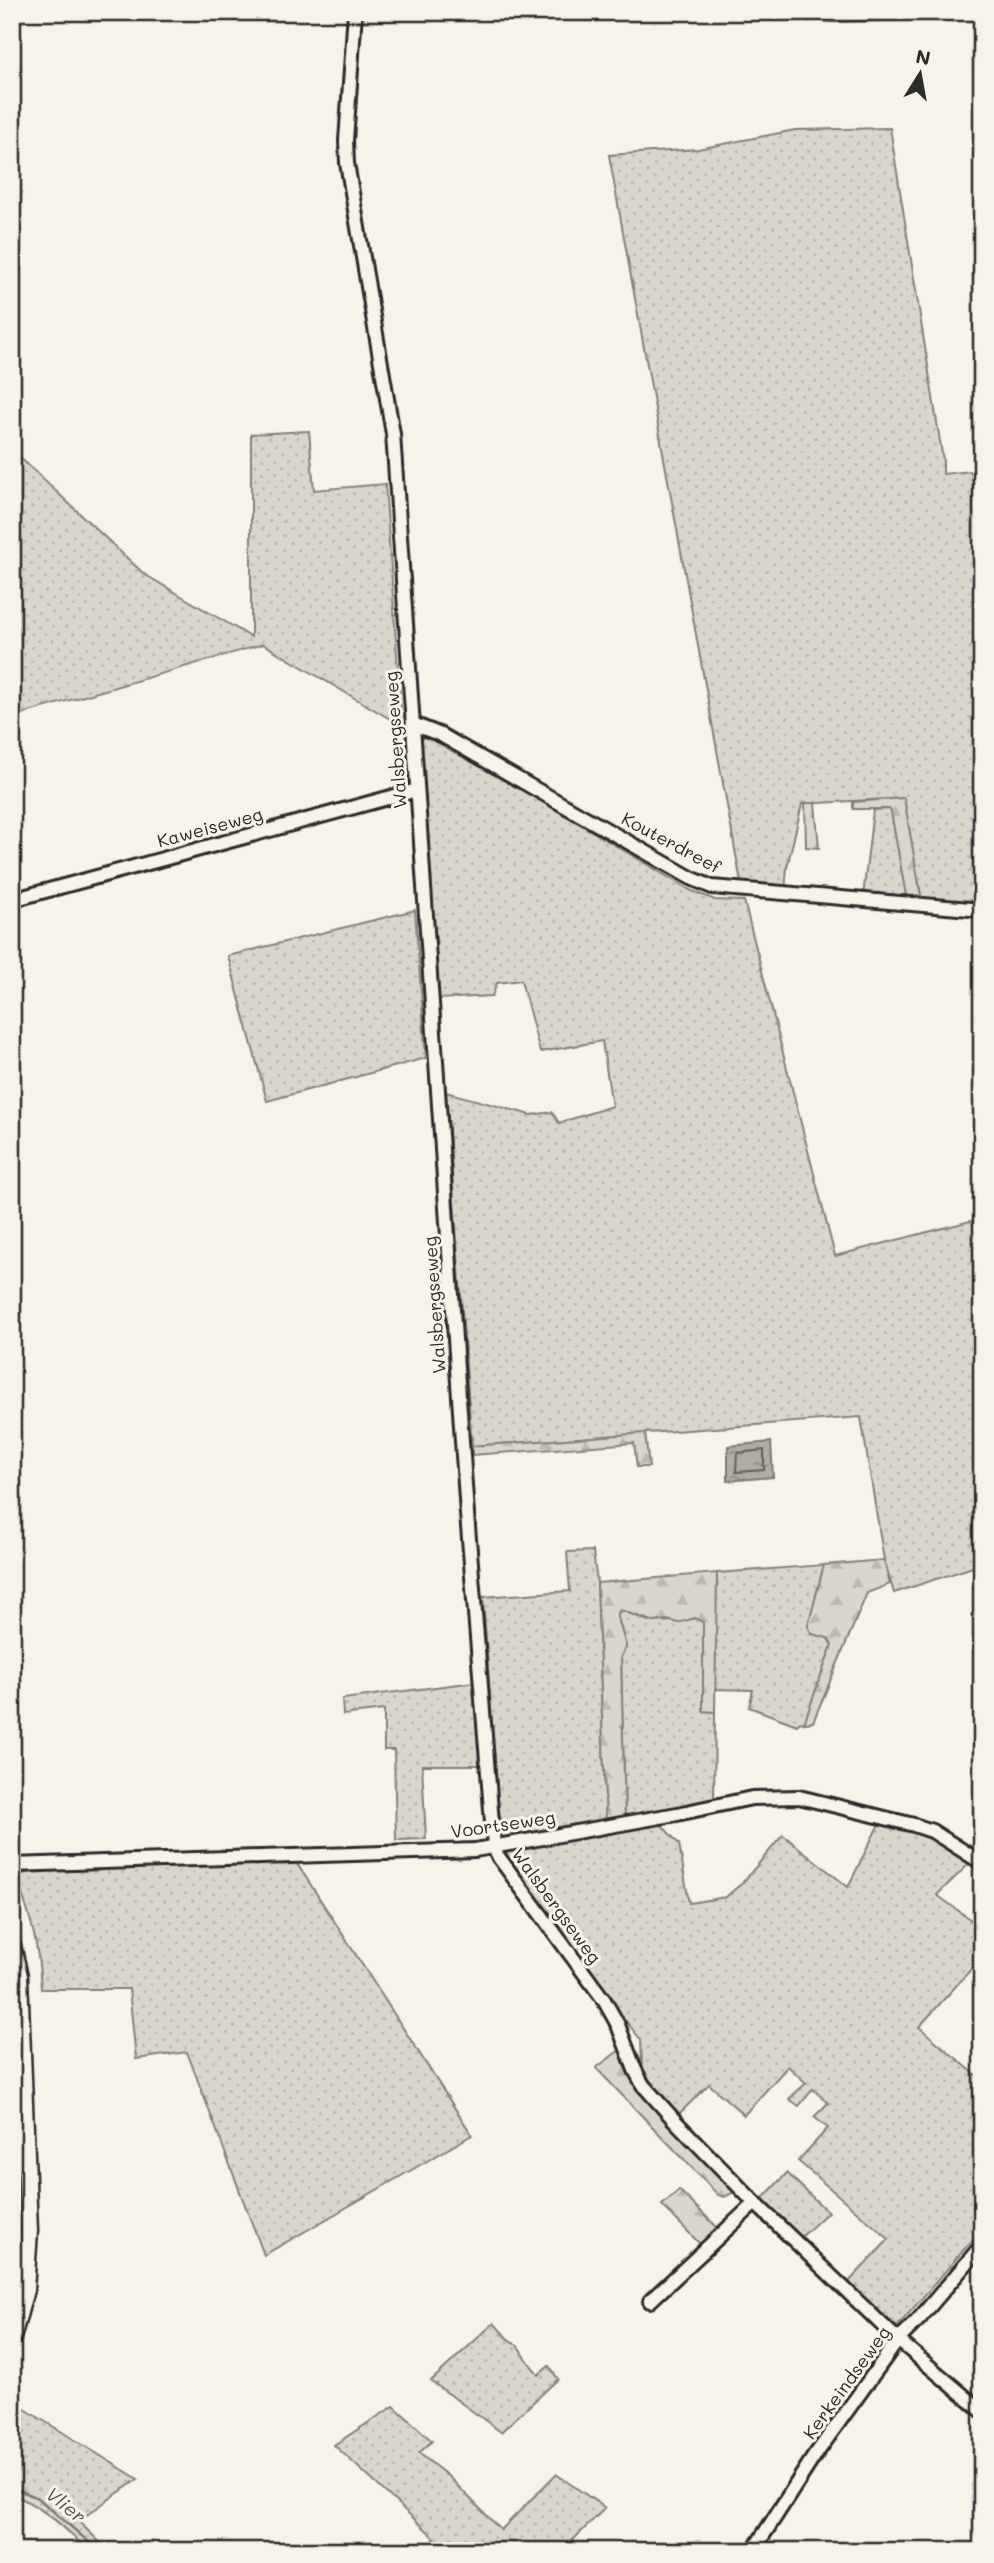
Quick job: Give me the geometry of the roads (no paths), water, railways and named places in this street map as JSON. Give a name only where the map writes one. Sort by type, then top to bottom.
[{"type":"main road","points":[[12,1946],[19,1976],[29,2231],[25,2290],[12,2337]]},
{"type":"street","name":"Walsbergseweg","points":[[355,12],[346,141],[347,163],[393,434],[467,1514],[494,1847],[497,1855],[604,2000],[618,2025],[643,2085],[755,2203],[898,2340],[982,2411]]},
{"type":"street","name":"Kouterdreef","points":[[413,723],[441,735],[691,878],[712,887],[982,909]]},
{"type":"street","name":"Kaweiseweg","points":[[12,900],[417,790]]},
{"type":"street","name":"Voortseweg","points":[[12,1865],[463,1850],[494,1847],[752,1798],[779,1796],[799,1797],[914,1825],[942,1837],[982,1863]]},
{"type":"street","points":[[650,2301],[755,2203]]},
{"type":"street","name":"Kerkeindseweg","points":[[753,2551],[813,2458],[898,2340],[982,2245]]},
{"type":"water","points":[[771,1442],[773,1477],[728,1481],[728,1446]]},
{"type":"waterway","points":[[755,12],[832,22],[982,18]]},
{"type":"waterway","name":"Vlier","points":[[12,2487],[38,2498],[99,2551]]}]
